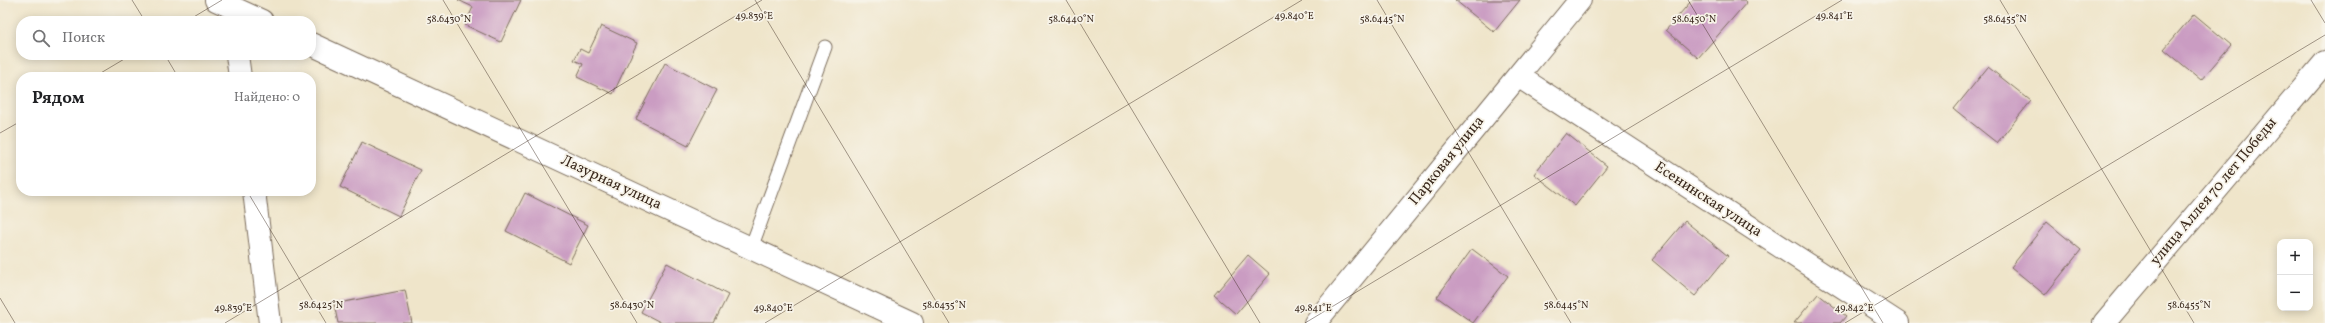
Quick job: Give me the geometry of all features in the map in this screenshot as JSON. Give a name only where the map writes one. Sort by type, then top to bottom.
[{"type":"street","name":"Парковая улица","points":[[1315,323],[1580,0]]},
{"type":"street","points":[[229,7],[250,16]]},
{"type":"street","name":"Лазурная улица","points":[[316,46],[912,323]]},
{"type":"street","points":[[238,60],[239,72]]},
{"type":"street","name":"улица Аллея 70 лет Победы","points":[[2104,323],[2325,62]]},
{"type":"street","name":"Есенинская улица","points":[[1518,76],[1898,323]]},
{"type":"street","points":[[255,196],[270,323]]},
{"type":"lane","points":[[751,248],[825,47]]},
{"type":"building","points":[[458,0],[521,0],[501,42],[465,25],[473,7]]},
{"type":"building","points":[[1455,0],[1520,0],[1494,32]]},
{"type":"building","points":[[1692,0],[1744,0],[1747,2],[1698,58],[1666,30]]},
{"type":"building","points":[[2194,14],[2231,45],[2201,80],[2164,49]]},
{"type":"building","points":[[601,26],[637,43],[613,94],[577,77],[583,64],[574,60],[580,49],[588,53]]},
{"type":"building","points":[[665,63],[717,90],[688,146],[636,119]]},
{"type":"building","points":[[1988,67],[2031,101],[1997,143],[1954,109]]},
{"type":"building","points":[[1566,133],[1607,166],[1575,206],[1534,174]]},
{"type":"building","points":[[362,142],[421,170],[399,216],[340,187]]},
{"type":"building","points":[[525,193],[588,225],[569,263],[506,231]]},
{"type":"building","points":[[1685,221],[1728,256],[1695,296],[1652,260]]},
{"type":"building","points":[[2047,222],[2081,250],[2045,295],[2011,267]]},
{"type":"building","points":[[1472,249],[1508,276],[1473,323],[1437,297]]},
{"type":"building","points":[[1248,255],[1270,274],[1236,314],[1214,295]]},
{"type":"building","points":[[667,263],[728,295],[714,323],[662,323],[641,312]]},
{"type":"building","points":[[405,290],[412,323],[338,323],[334,304]]},
{"type":"building","points":[[1818,294],[1846,316],[1840,323],[1794,323]]}]
